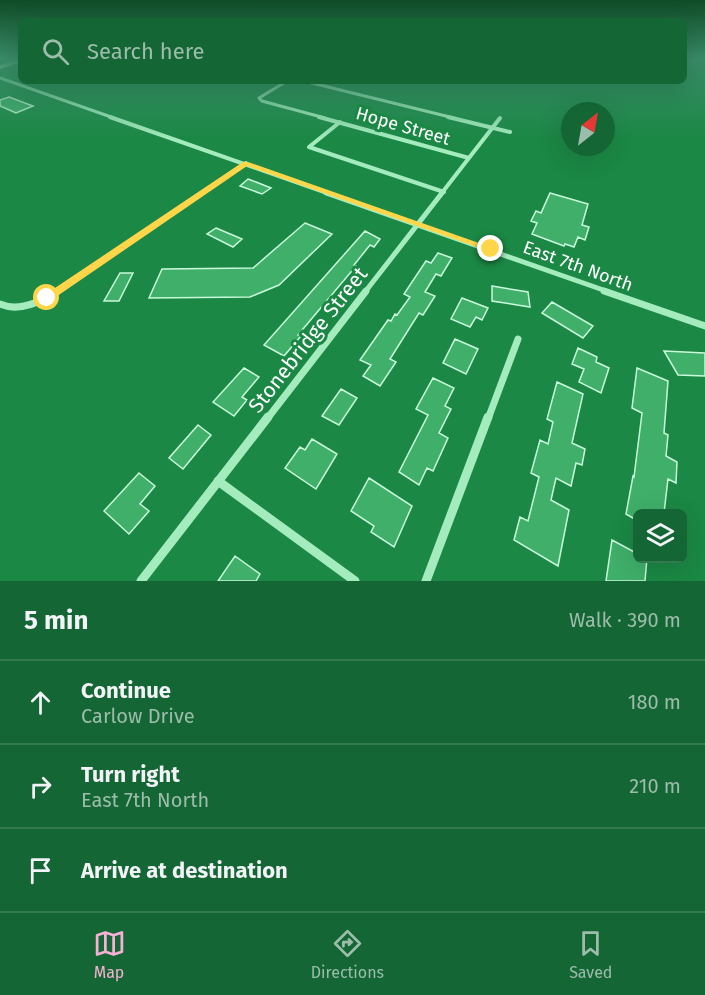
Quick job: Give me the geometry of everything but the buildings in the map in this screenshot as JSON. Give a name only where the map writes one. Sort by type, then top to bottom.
[{"type":"street","name":"East 7th North","points":[[23,86],[705,326]]},
{"type":"street","name":"Hope Street","points":[[279,86],[259,98],[262,101],[469,158]]},
{"type":"street","name":"Hope Street","points":[[325,86],[510,132]]},
{"type":"street","name":"Stonebridge Street","points":[[141,581],[500,118]]},
{"type":"street","points":[[340,122],[309,147],[444,192]]},
{"type":"street","points":[[2,306],[27,306],[47,298],[246,163]]},
{"type":"street","points":[[426,581],[518,339]]},
{"type":"street","points":[[218,481],[355,581]]},
{"type":"route","points":[[47,298],[246,163],[491,249]]}]
